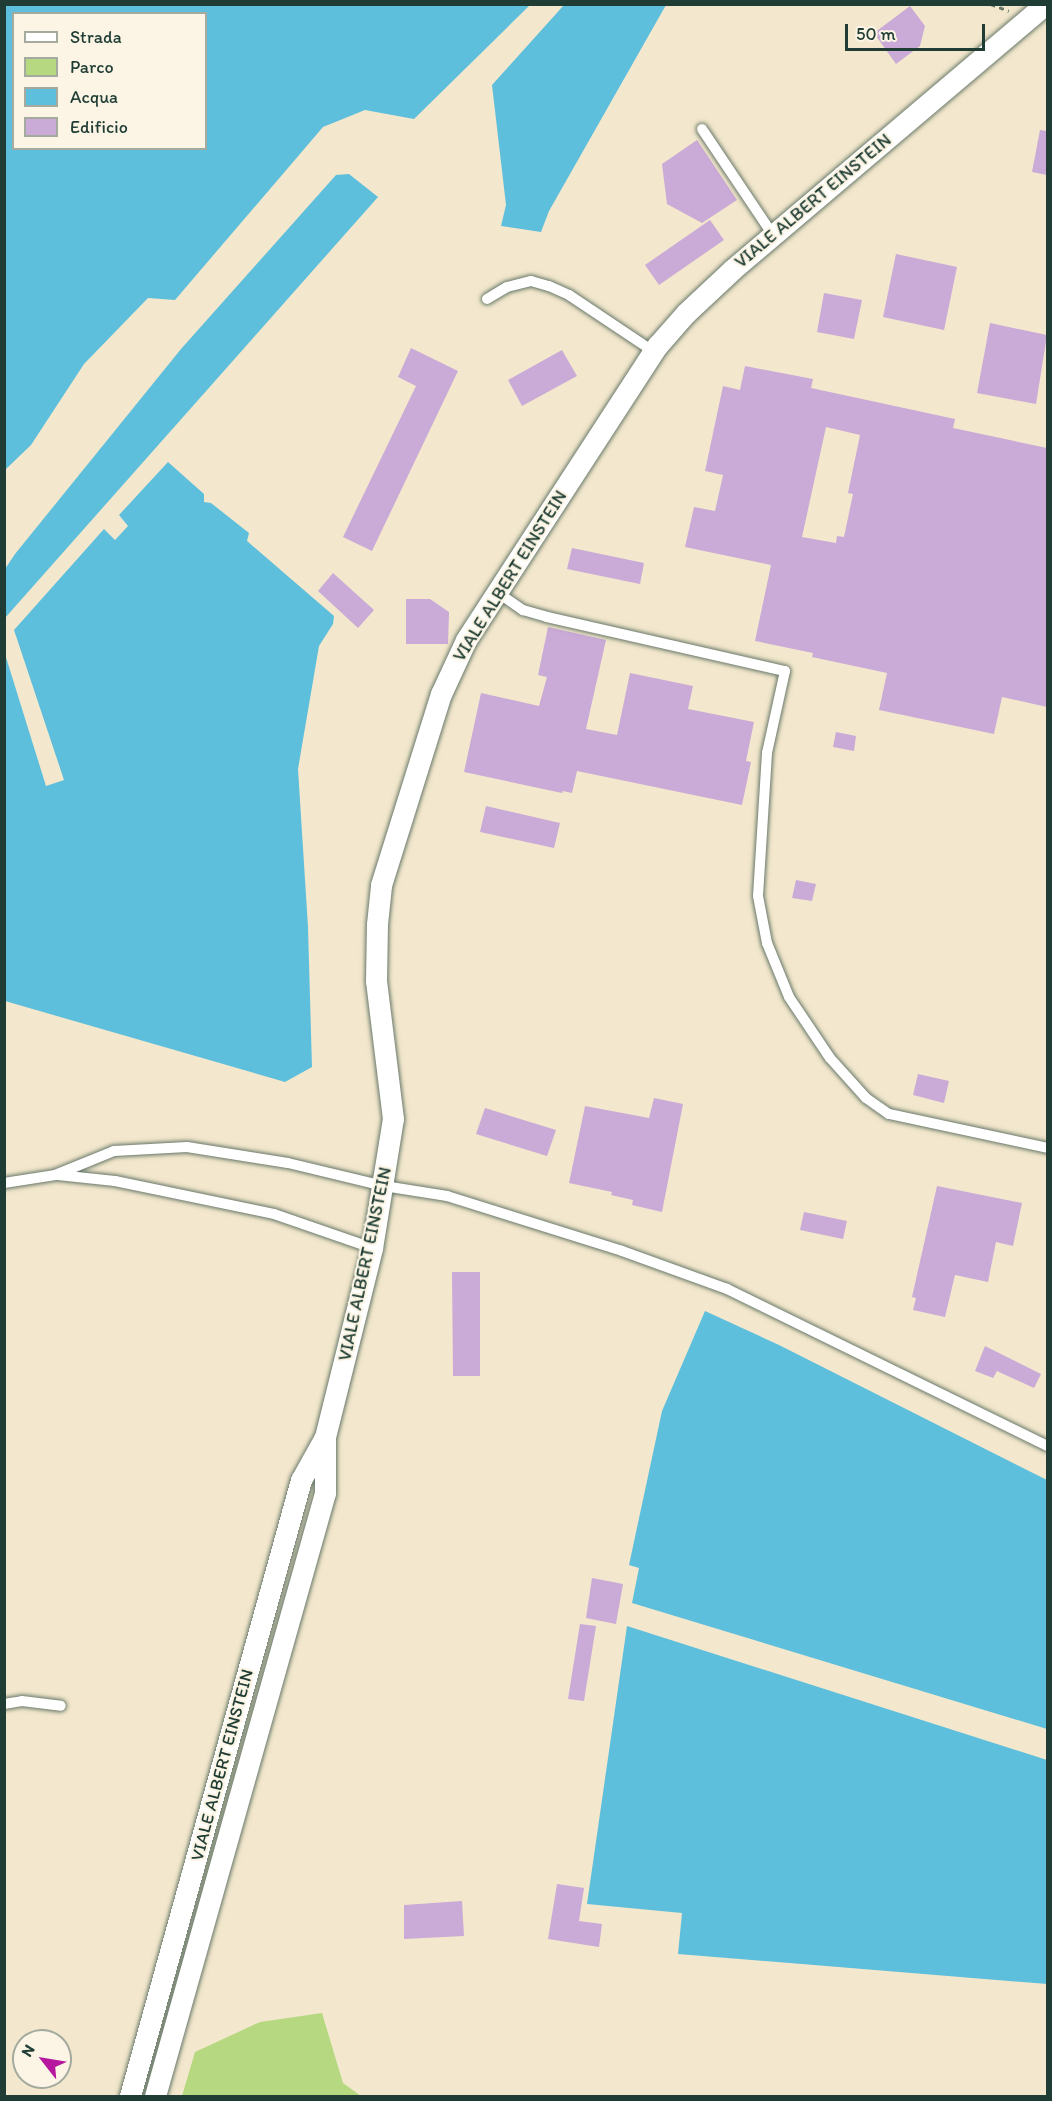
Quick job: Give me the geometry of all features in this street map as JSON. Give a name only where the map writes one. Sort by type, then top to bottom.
[{"type":"street","name":"VIALE ALBERT EINSTEIN","points":[[131,2092],[169,1960],[229,1783],[247,1722],[301,1480],[325,1437],[372,1248],[384,1186],[393,1119],[376,981],[381,885],[441,694],[466,640],[653,351],[686,313],[773,235],[1045,4]]},
{"type":"street","name":"VIALE ALBERT EINSTEIN","points":[[156,2095],[190,1966],[229,1783]]},
{"type":"lane","points":[[702,129],[773,235]]},
{"type":"lane","points":[[487,298],[507,287],[531,281],[549,286],[569,295],[653,351]]},
{"type":"lane","points":[[497,592],[523,610],[785,672],[767,753],[758,896],[768,943],[789,997],[830,1059],[866,1098],[889,1114],[1047,1148]]},
{"type":"lane","points":[[55,1175],[114,1150],[187,1147],[288,1163],[384,1186],[447,1196],[622,1251],[727,1289],[1047,1446]]},
{"type":"lane","points":[[4,1183],[55,1175],[115,1180],[274,1214],[372,1248]]},
{"type":"lane","points":[[4,1704],[22,1701],[61,1706]]},
{"type":"green space","points":[[322,2013],[343,2083],[361,2096],[182,2096],[195,2052],[260,2022]]},
{"type":"water","points":[[5,4],[530,4],[414,119],[365,110],[323,127],[175,300],[148,298],[84,364],[31,445],[5,470]]},
{"type":"water","points":[[564,5],[666,5],[549,211],[541,232],[501,226],[506,205],[492,85]]},
{"type":"water","points":[[349,174],[378,197],[5,618],[5,569],[15,554],[181,349],[336,175]]},
{"type":"water","points":[[168,462],[204,494],[204,502],[211,503],[249,533],[247,541],[334,616],[333,624],[319,646],[298,769],[308,927],[312,1067],[285,1082],[5,1001],[5,654],[46,786],[64,780],[14,630],[104,529],[115,540],[128,526],[119,515]]},
{"type":"water","points":[[705,1311],[779,1345],[1047,1480],[1047,1729],[632,1603],[639,1568],[629,1565],[662,1411]]},
{"type":"water","points":[[627,1626],[1047,1760],[1047,1984],[678,1954],[682,1913],[587,1904]]},
{"type":"building","points":[[910,6],[925,26],[920,46],[896,64],[874,33]]},
{"type":"building","points":[[1040,130],[1047,131],[1047,175],[1032,172]]},
{"type":"building","points":[[697,140],[737,200],[702,223],[667,204],[662,164]]},
{"type":"building","points":[[710,220],[724,240],[659,285],[645,265]]},
{"type":"building","points":[[896,254],[957,267],[944,330],[883,317]]},
{"type":"building","points":[[824,293],[862,300],[854,339],[817,332]]},
{"type":"building","points":[[990,323],[1047,335],[1036,404],[977,393]]},
{"type":"building","points":[[411,348],[458,371],[372,551],[343,537],[416,386],[398,377]]},
{"type":"building","points":[[562,350],[577,376],[522,406],[508,380]]},
{"type":"building","points":[[745,366],[813,379],[811,388],[955,419],[953,428],[1047,448],[1047,707],[1002,697],[994,734],[879,710],[887,673],[812,657],[813,653],[755,641],[771,565],[685,547],[694,507],[715,511],[723,475],[705,471],[723,386],[740,390]],"holes":[[[826,427],[860,435],[848,493],[853,494],[844,537],[837,536],[836,543],[802,537]]]},
{"type":"building","points":[[572,548],[644,563],[640,584],[567,569]]},
{"type":"building","points":[[333,573],[374,610],[358,628],[318,591]]},
{"type":"building","points":[[406,599],[430,599],[449,612],[448,644],[406,644]]},
{"type":"building","points":[[548,627],[606,640],[586,729],[617,735],[630,673],[693,686],[688,709],[754,722],[746,761],[751,762],[742,805],[577,771],[572,793],[563,791],[562,793],[464,772],[481,693],[539,706],[547,677],[538,675]]},
{"type":"building","points":[[836,732],[856,736],[854,751],[833,747]]},
{"type":"building","points":[[486,806],[560,823],[554,848],[480,832]]},
{"type":"building","points":[[796,880],[816,884],[812,901],[792,898]]},
{"type":"building","points":[[918,1074],[949,1081],[944,1103],[913,1095]]},
{"type":"building","points":[[654,1098],[683,1104],[662,1212],[632,1205],[633,1200],[611,1195],[612,1192],[569,1183],[585,1106],[649,1118]]},
{"type":"building","points":[[485,1108],[556,1130],[547,1156],[476,1134]]},
{"type":"building","points":[[937,1186],[1022,1203],[1013,1246],[996,1242],[988,1282],[955,1275],[945,1317],[913,1310],[916,1298],[912,1297]]},
{"type":"building","points":[[804,1212],[847,1221],[843,1239],[800,1230]]},
{"type":"building","points":[[452,1272],[480,1272],[480,1376],[453,1376]]},
{"type":"building","points":[[985,1346],[1041,1374],[1034,1388],[997,1371],[993,1378],[975,1371]]},
{"type":"building","points":[[592,1578],[623,1584],[616,1624],[586,1618]]},
{"type":"building","points":[[580,1624],[596,1626],[584,1701],[568,1699]]},
{"type":"building","points":[[557,1884],[584,1888],[579,1921],[602,1924],[599,1947],[548,1939]]},
{"type":"building","points":[[462,1901],[464,1936],[404,1939],[404,1905]]}]
